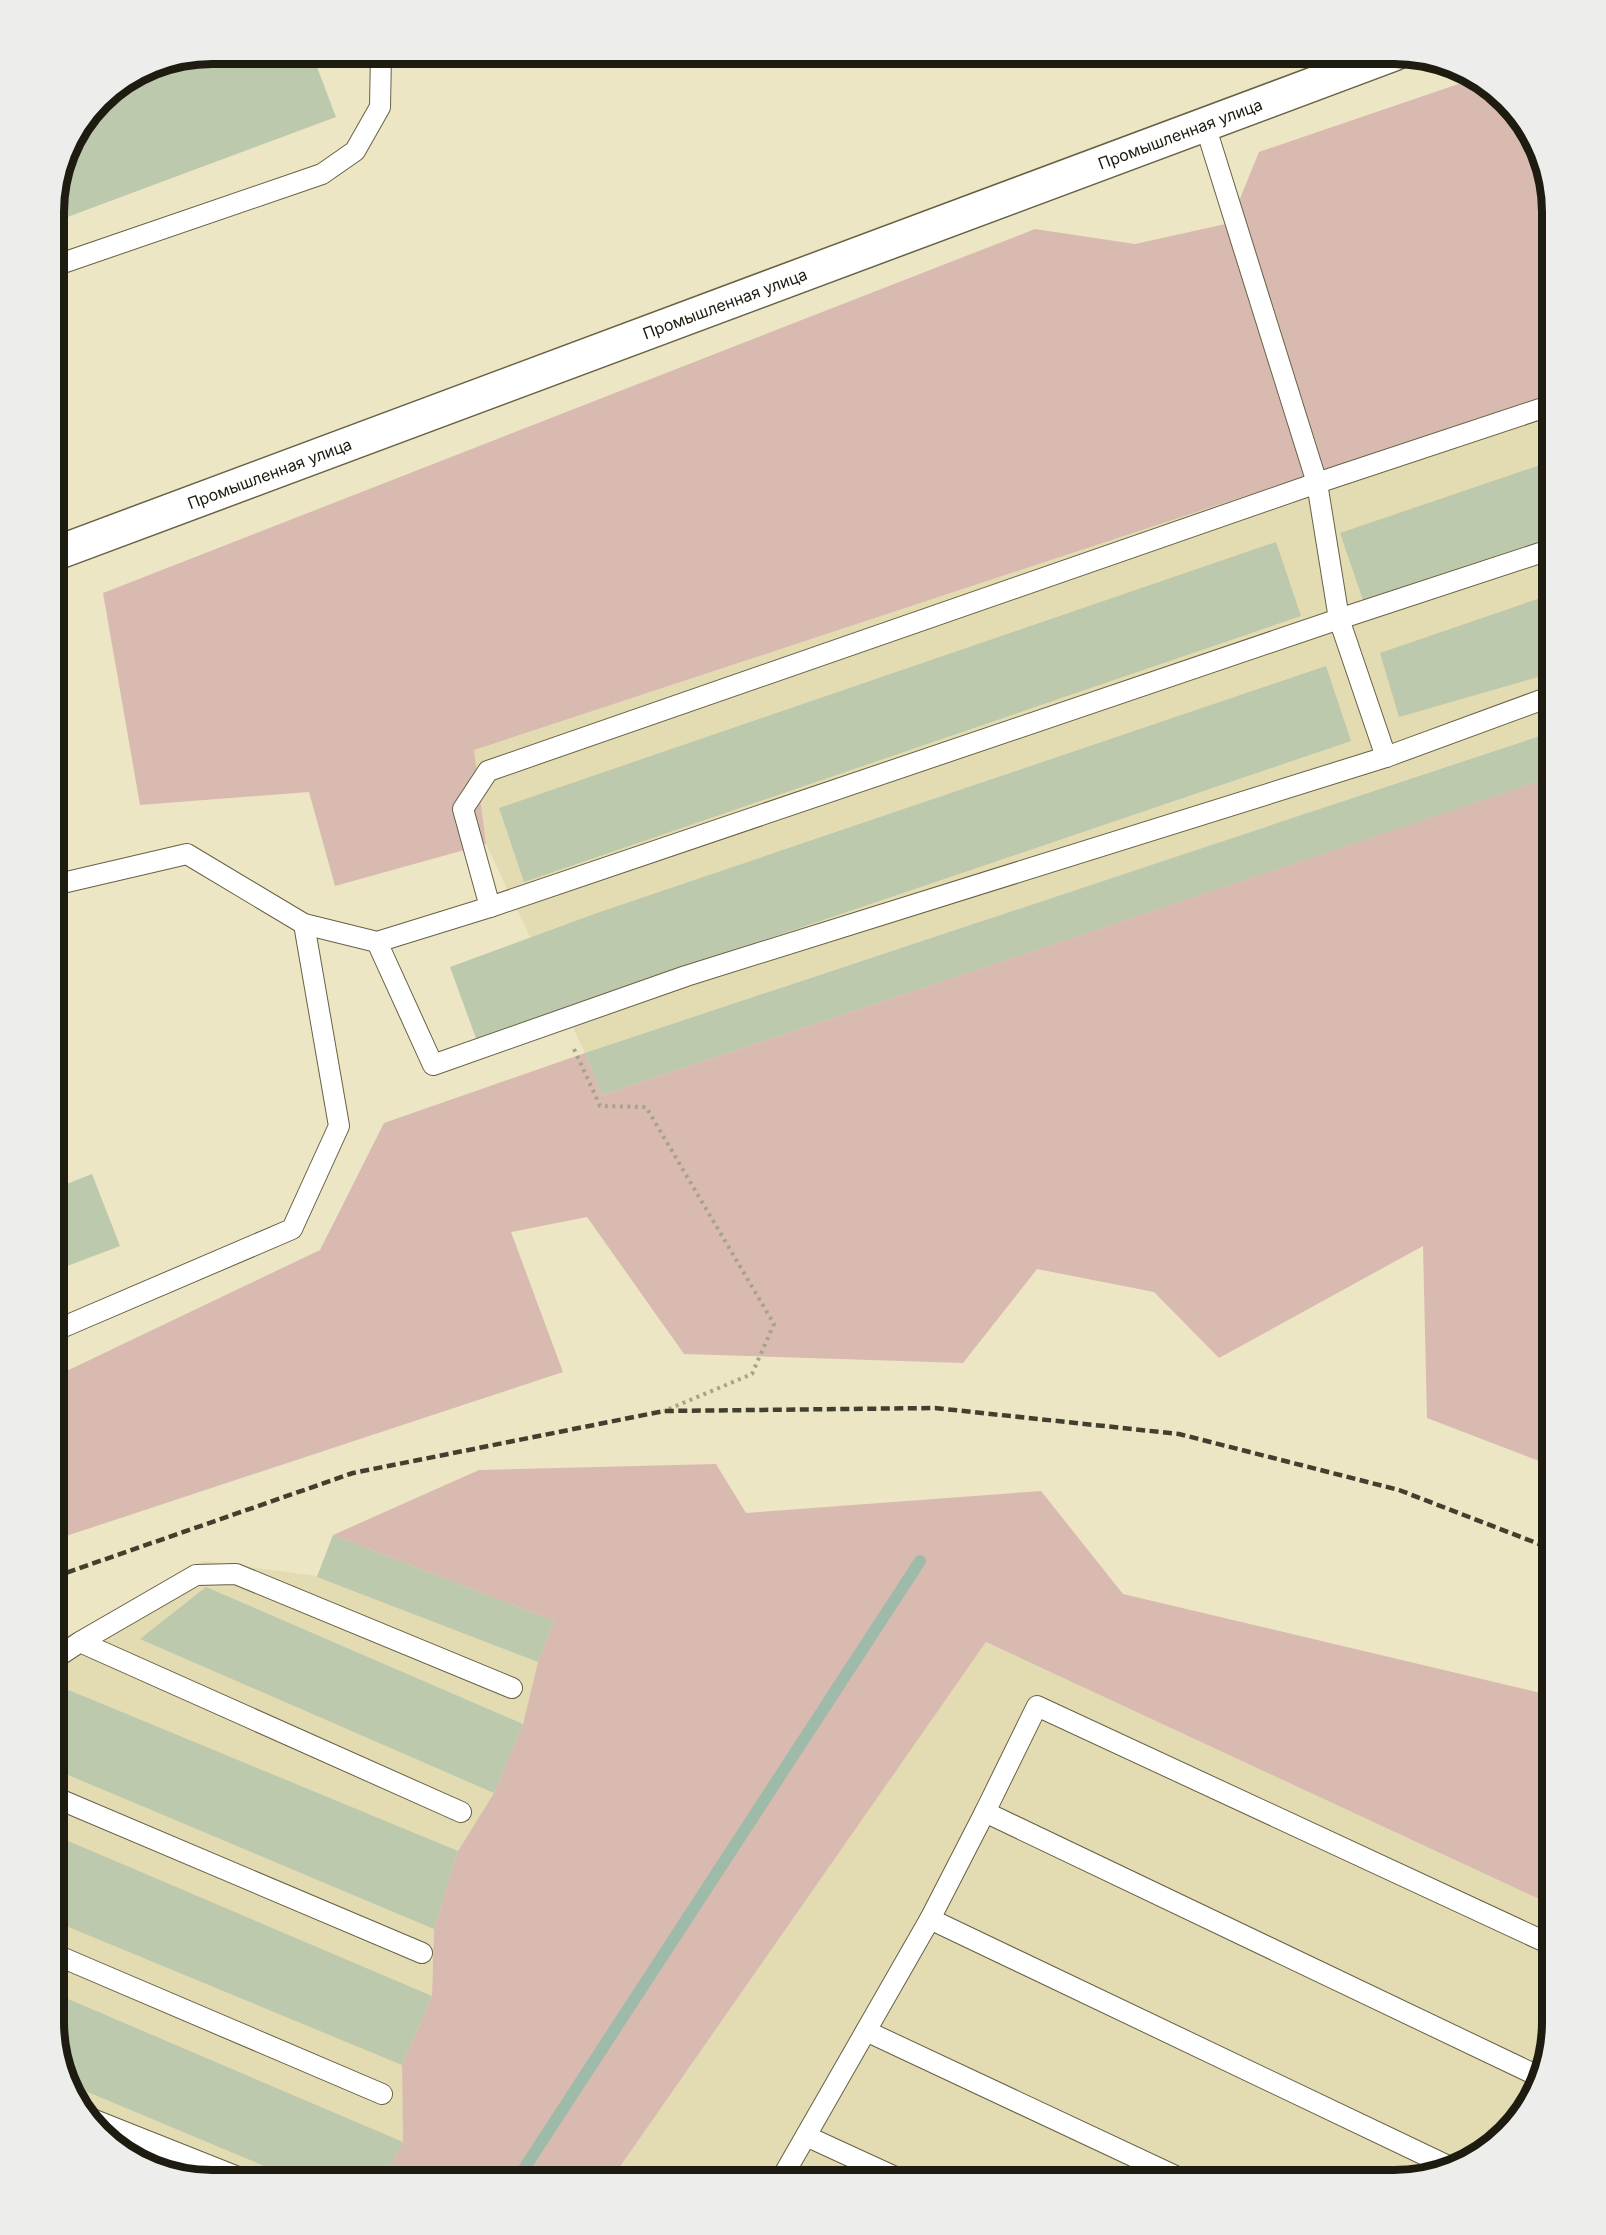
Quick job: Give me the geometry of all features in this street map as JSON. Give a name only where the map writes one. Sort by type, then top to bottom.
[{"type":"street","name":"Промышленная улица","points":[[65,550],[1365,65]]},
{"type":"lane","points":[[65,262],[322,174],[355,151],[380,107],[381,65]]},
{"type":"lane","points":[[1204,125],[1317,483],[1339,619],[1386,757]]},
{"type":"lane","points":[[490,908],[464,809],[488,771],[1317,483],[1542,408]]},
{"type":"lane","points":[[65,882],[188,854],[304,924],[377,942],[490,908],[1339,619],[1542,552]]},
{"type":"lane","points":[[377,942],[433,1065],[686,976],[1386,757],[1542,700]]},
{"type":"lane","points":[[65,1326],[292,1229],[339,1126],[304,924]]},
{"type":"lane","points":[[65,1652],[196,1575],[236,1574],[512,1688]]},
{"type":"lane","points":[[80,1642],[461,1812]]},
{"type":"lane","points":[[786,2170],[930,1919],[1037,1706],[1542,1940]]},
{"type":"lane","points":[[65,1802],[422,1953]]},
{"type":"lane","points":[[985,1812],[1532,2073]]},
{"type":"lane","points":[[930,1919],[1440,2162]]},
{"type":"lane","points":[[65,1959],[382,2094]]},
{"type":"lane","points":[[866,2031],[1163,2170]]},
{"type":"lane","points":[[105,2124],[220,2170]]},
{"type":"lane","points":[[806,2136],[880,2170]]},
{"type":"path","points":[[562,1021],[600,1106],[646,1107],[774,1324],[752,1374],[664,1411]]},
{"type":"shaded area","points":[[1464,82],[1484,95],[1511,122],[1522,138],[1536,174],[1540,193],[1542,212],[1542,398],[474,750],[486,844],[335,886],[309,792],[140,805],[103,593],[1035,229],[1135,244],[1230,223],[1259,152]]},
{"type":"shaded area","points":[[1542,398],[1542,780],[602,1095],[585,1053],[486,844],[473,750]]},
{"type":"shaded area","points":[[1542,780],[1542,1462],[1427,1418],[1423,1246],[1219,1358],[1154,1292],[1037,1269],[963,1363],[684,1354],[587,1217],[511,1232],[563,1372],[65,1536],[65,1372],[320,1250],[384,1123],[585,1053],[602,1095]]},
{"type":"shaded area","points":[[716,1464],[746,1513],[1041,1491],[1123,1594],[1542,1693],[1542,1900],[986,1642],[618,2170],[388,2170],[403,2142],[402,2065],[432,1996],[434,1929],[458,1851],[494,1793],[523,1724],[538,1662],[554,1621],[333,1535],[479,1470]]},
{"type":"shaded area","points":[[333,1535],[554,1621],[538,1662],[523,1724],[494,1793],[458,1851],[434,1929],[432,1996],[402,2065],[403,2142],[388,2170],[203,2170],[183,2168],[147,2155],[130,2146],[115,2134],[84,2097],[70,2061],[65,2023],[65,1637],[204,1561],[317,1576]]},
{"type":"shaded area","points":[[986,1642],[1542,1900],[1542,2023],[1536,2061],[1530,2079],[1511,2113],[1484,2140],[1468,2151],[1432,2165],[1394,2170],[618,2170]]},
{"type":"building","points":[[212,65],[316,65],[336,117],[65,218],[66,193],[70,174],[84,138],[95,122],[115,101],[138,84],[165,72],[193,66]]},
{"type":"building","points":[[1542,464],[1542,540],[1363,600],[1340,533]]},
{"type":"building","points":[[1276,542],[1301,616],[524,882],[499,808]]},
{"type":"building","points":[[1542,597],[1542,676],[1399,717],[1380,653]]},
{"type":"building","points":[[1326,666],[1351,741],[623,988],[477,1041],[450,967],[597,913]]},
{"type":"building","points":[[1542,735],[1542,780],[602,1095],[585,1053]]},
{"type":"building","points":[[92,1174],[120,1246],[65,1267],[65,1185]]},
{"type":"building","points":[[333,1535],[554,1621],[538,1662],[317,1577]]},
{"type":"building","points":[[206,1587],[523,1724],[494,1793],[140,1639]]},
{"type":"building","points":[[65,1689],[458,1851],[434,1929],[65,1774]]},
{"type":"building","points":[[65,1840],[432,1996],[402,2065],[65,1926]]},
{"type":"building","points":[[65,1998],[403,2142],[388,2170],[274,2170],[80,2089],[66,2042]]},
{"type":"waterway","points":[[523,2170],[920,1561]]},
{"type":"railway","points":[[65,1573],[353,1473],[664,1411],[935,1408],[1179,1434],[1399,1490],[1542,1545]]}]
